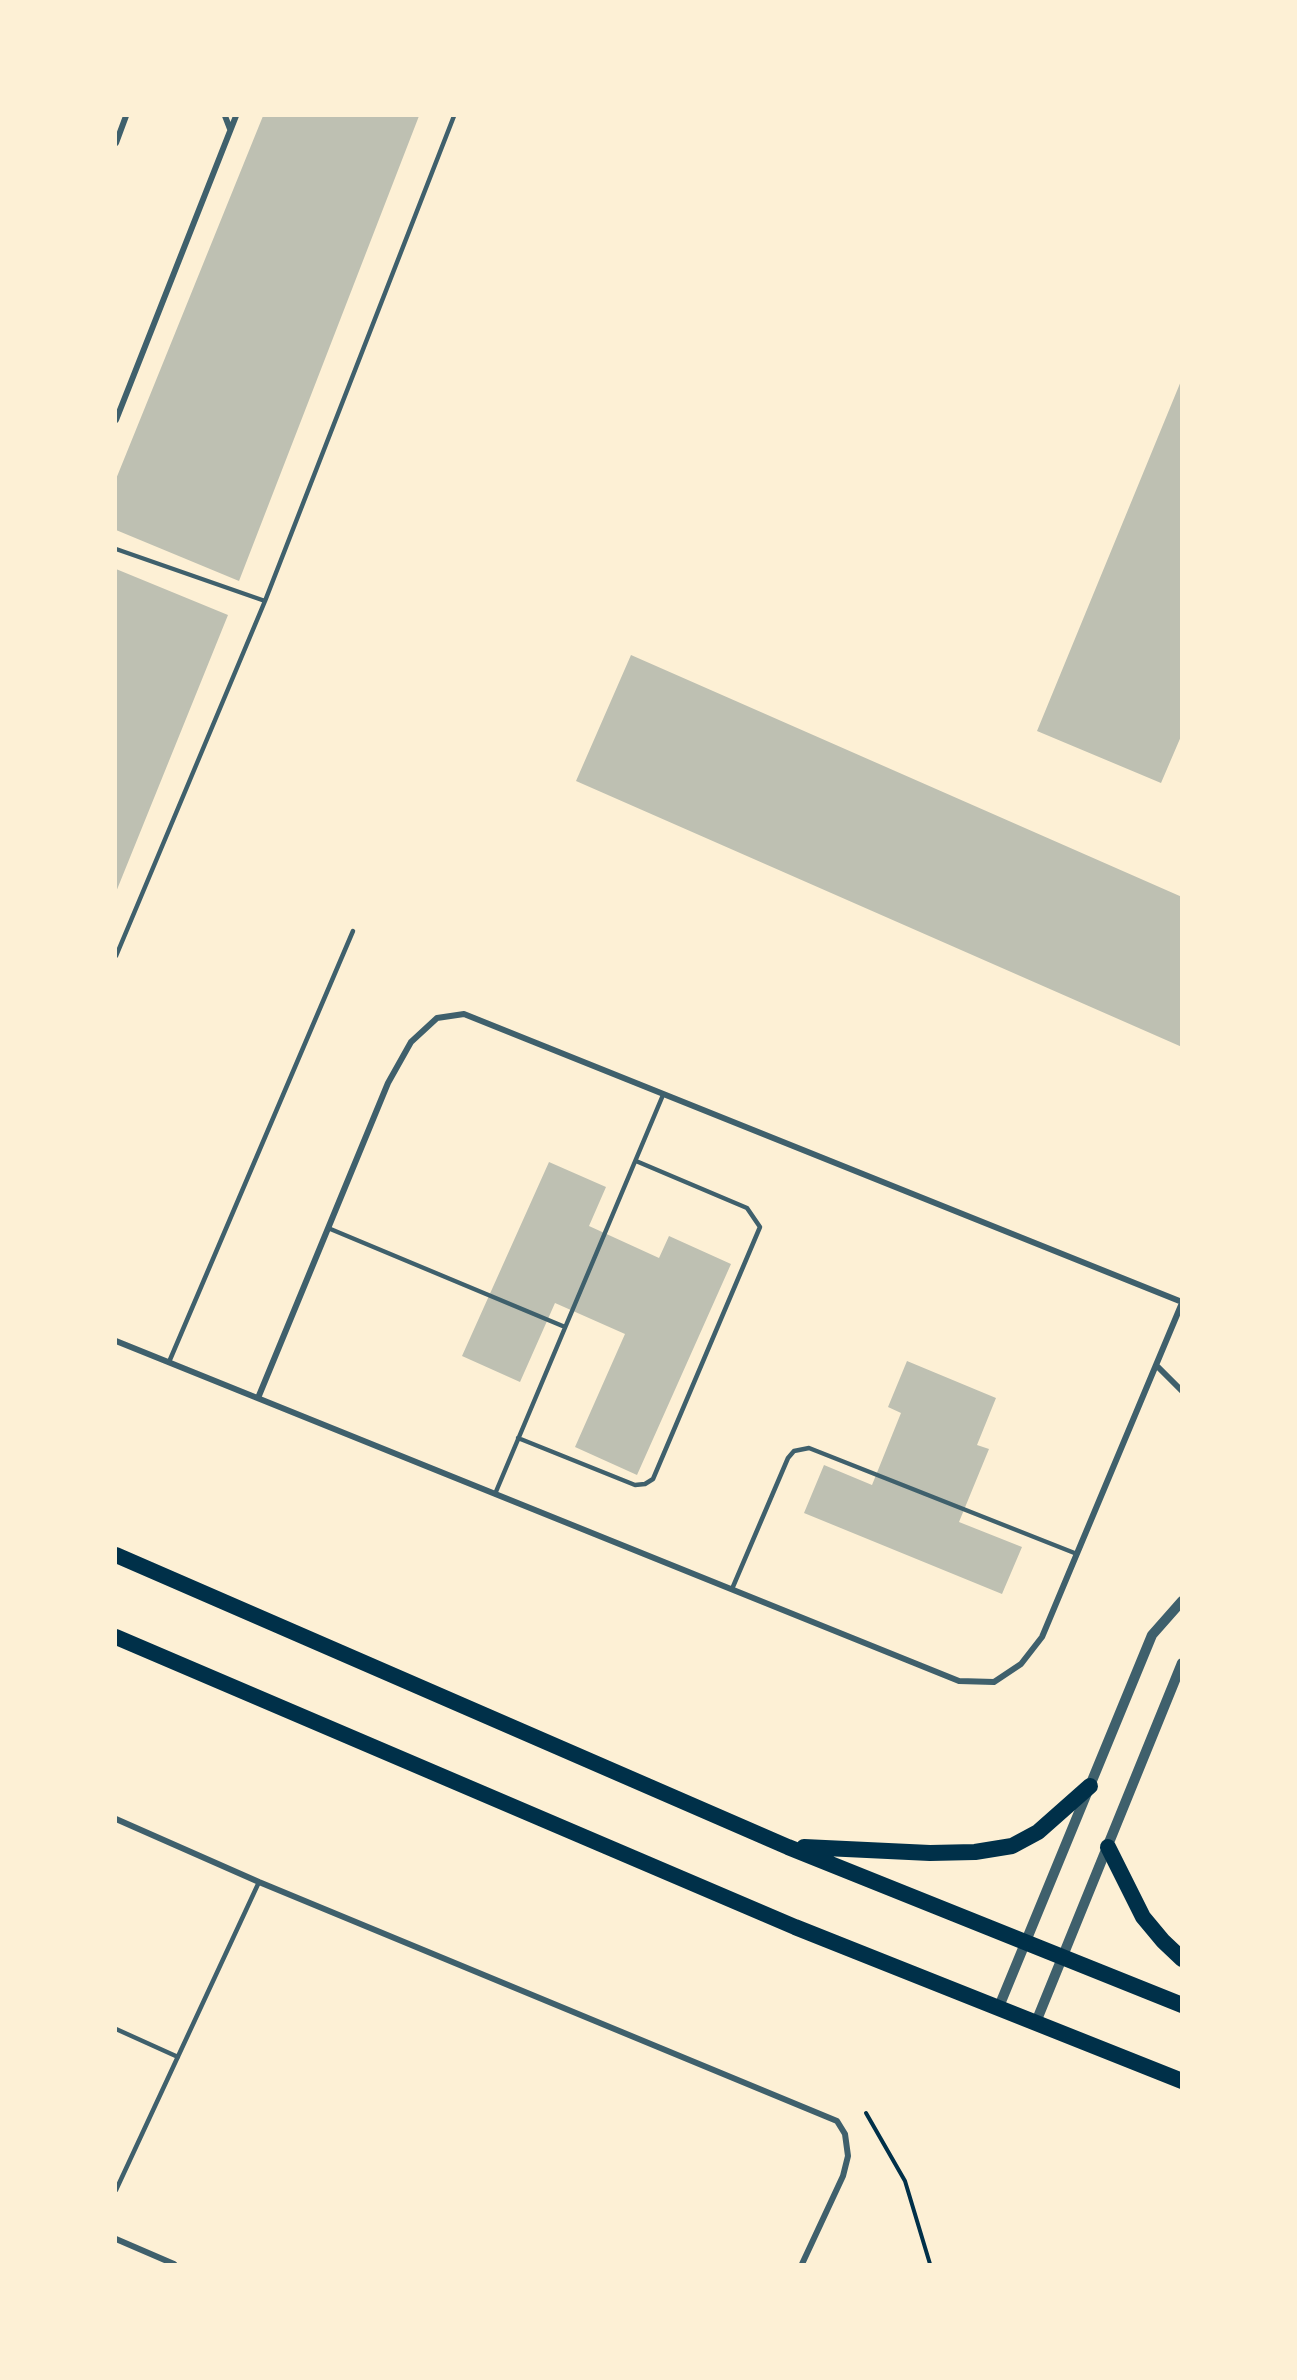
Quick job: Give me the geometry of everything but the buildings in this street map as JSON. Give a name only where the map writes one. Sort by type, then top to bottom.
[{"type":"highway","points":[[116,1555],[788,1847],[1026,1941],[1182,2006]]},
{"type":"highway","points":[[116,1637],[795,1926],[1182,2082]]},
{"type":"highway","points":[[788,1847],[930,1853],[975,1852],[1012,1846],[1038,1832],[1090,1786]]},
{"type":"highway","points":[[1108,1847],[1143,1917],[1182,1959]]},
{"type":"street","points":[[116,143],[126,116]]},
{"type":"street","points":[[225,116],[230,130]]},
{"type":"street","points":[[116,420],[236,116]]},
{"type":"street","points":[[116,1341],[959,1681],[994,1682],[1021,1664],[1042,1637],[1182,1303],[464,1014],[436,1018],[411,1042],[388,1083],[258,1398]]},
{"type":"street","points":[[1155,1365],[1182,1391]]},
{"type":"street","points":[[998,2009],[1152,1635],[1182,1601]]},
{"type":"street","points":[[1036,2022],[1182,1663]]},
{"type":"street","points":[[116,1819],[259,1882],[837,2121],[845,2134],[848,2156],[843,2176],[802,2265]]},
{"type":"street","points":[[116,2239],[174,2265]]},
{"type":"lane","points":[[116,956],[265,601],[454,116]]},
{"type":"lane","points":[[116,549],[265,601]]},
{"type":"lane","points":[[169,1362],[353,930]]},
{"type":"lane","points":[[495,1494],[663,1095]]},
{"type":"lane","points":[[518,1438],[635,1485],[645,1484],[653,1479],[756,1238],[760,1227],[747,1208],[636,1161]]},
{"type":"lane","points":[[328,1228],[565,1327]]},
{"type":"lane","points":[[732,1589],[788,1458],[794,1451],[809,1448],[1077,1554]]},
{"type":"lane","points":[[116,2190],[259,1882]]},
{"type":"lane","points":[[116,2028],[178,2056]]},
{"type":"path","points":[[866,2113],[905,2181],[930,2265]]}]
